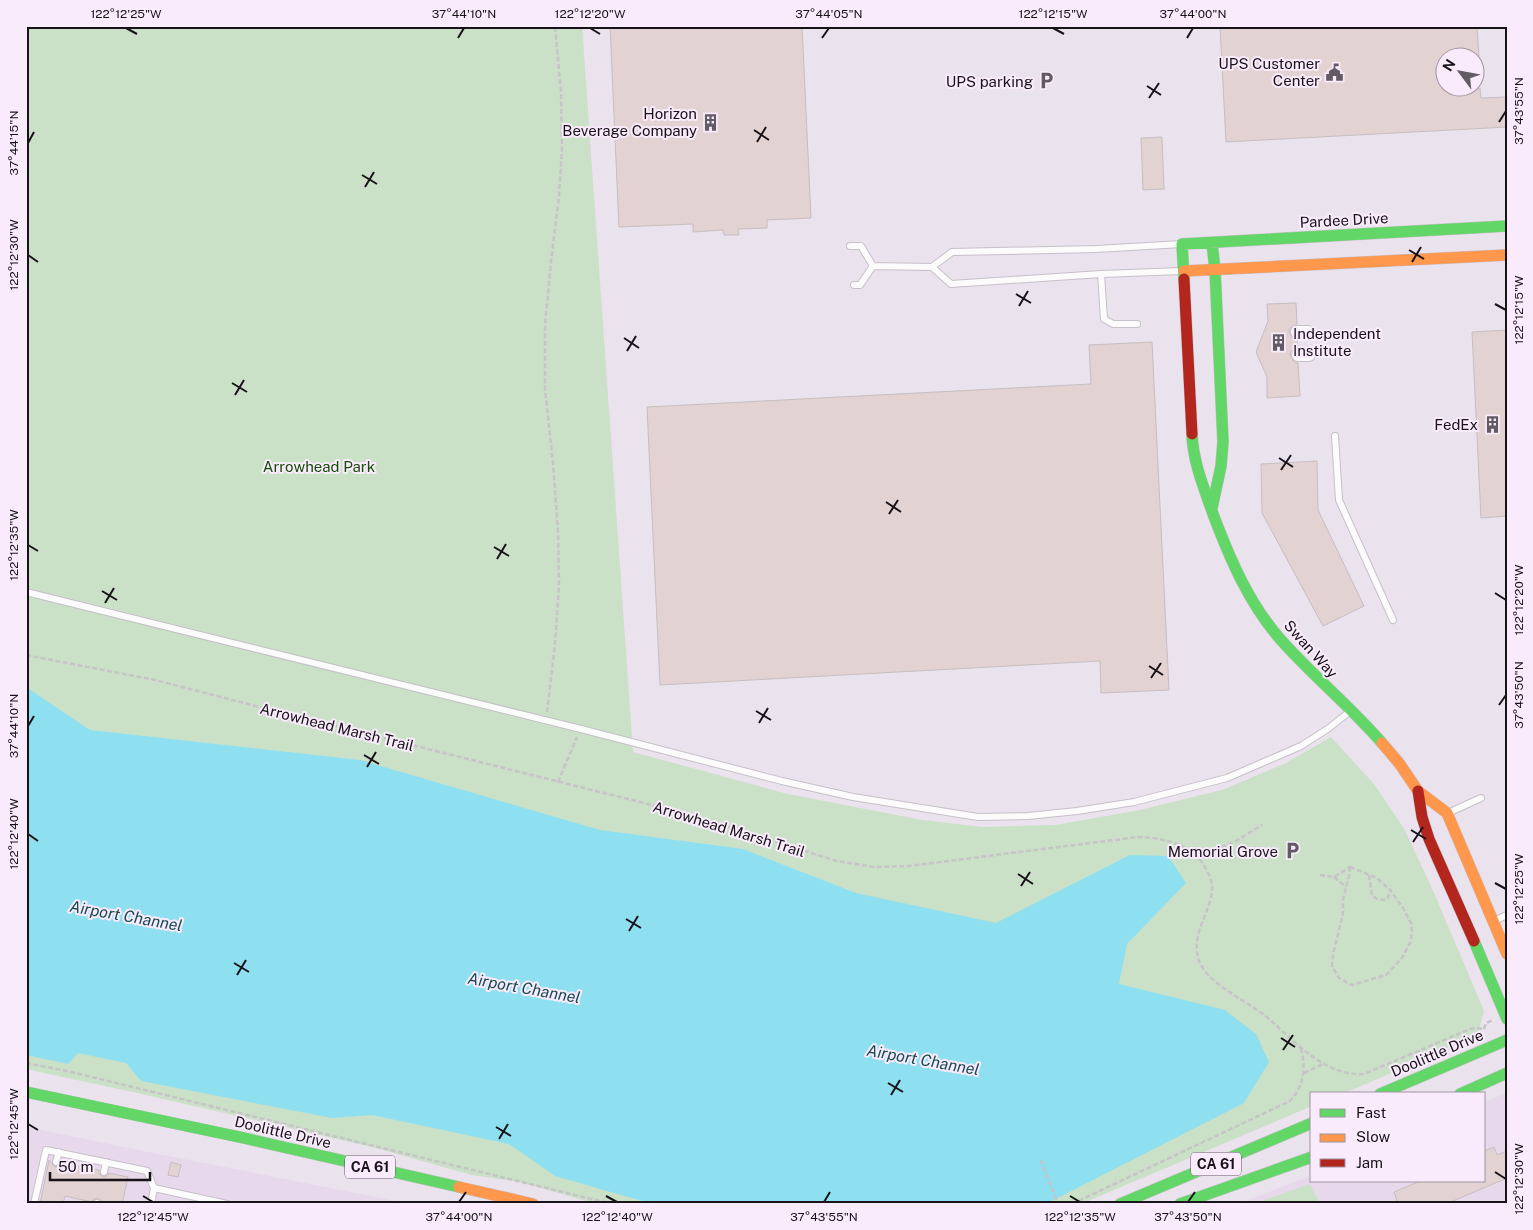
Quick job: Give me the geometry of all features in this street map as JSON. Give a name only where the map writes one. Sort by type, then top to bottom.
[{"type":"main road","name":"Pardee Drive","points":[[1182,244],[1507,226]]},
{"type":"main road","points":[[1212,243],[1215,270],[1223,442],[1221,466],[1212,508]]},
{"type":"main road","name":"Swan Way","points":[[1182,244],[1192,443],[1196,470],[1225,546],[1241,581],[1260,612],[1280,639],[1350,712],[1376,736],[1399,763],[1418,791],[1447,813],[1507,954]]},
{"type":"main road","points":[[1184,271],[1507,255]]},
{"type":"main road","name":"Swan Way","points":[[1418,791],[1428,839],[1464,917],[1507,1019]]},
{"type":"main road","name":"Doolittle Drive","points":[[1385,1092],[1507,1040]]},
{"type":"main road","points":[[1464,1092],[1507,1073]]},
{"type":"main road","name":"Doolittle Drive","points":[[26,1092],[244,1138],[532,1204]]},
{"type":"main road","name":"CA 61","points":[[1120,1204],[1310,1124]]},
{"type":"main road","name":"CA 61","points":[[1180,1204],[1310,1157]]},
{"type":"lane","points":[[872,266],[932,267],[952,252],[1096,249],[1182,244]]},
{"type":"lane","points":[[850,246],[861,246],[872,266]]},
{"type":"lane","points":[[854,285],[860,285],[872,266]]},
{"type":"lane","points":[[932,267],[951,284],[1101,274],[1184,271]]},
{"type":"lane","points":[[1101,274],[1104,319],[1113,324],[1137,324]]},
{"type":"lane","points":[[1335,436],[1340,500],[1393,620]]},
{"type":"lane","points":[[26,592],[546,720],[782,781],[853,797],[978,817],[1028,816],[1077,811],[1134,802],[1227,778],[1301,746],[1350,712]]},
{"type":"lane","points":[[1447,813],[1480,798]]},
{"type":"lane","points":[[1493,921],[1507,915]]},
{"type":"lane","points":[[34,1204],[46,1150],[147,1171],[154,1188],[150,1204]]},
{"type":"lane","points":[[56,1162],[59,1152]]},
{"type":"lane","points":[[104,1172],[106,1162]]},
{"type":"lane","points":[[154,1188],[227,1204]]},
{"type":"path","points":[[546,720],[555,644],[559,586],[556,512],[545,389],[545,325],[562,150],[561,92],[555,26]]},
{"type":"path","name":"Arrowhead Marsh Trail","points":[[26,655],[155,680],[244,704],[684,813],[837,861],[874,867],[909,866],[1138,837],[1170,841],[1192,851],[1211,878],[1212,890],[1200,926],[1197,944],[1199,961],[1208,975],[1269,1019],[1300,1047],[1324,1064],[1346,1073],[1364,1074],[1470,1029],[1484,1029]]},
{"type":"path","points":[[558,782],[581,729]]},
{"type":"path","points":[[1192,851],[1212,851],[1236,841],[1262,825]]},
{"type":"path","points":[[1350,867],[1376,878],[1391,892],[1403,908],[1412,925],[1410,941],[1402,958],[1386,975],[1352,985],[1339,978],[1332,966],[1333,954],[1343,914],[1343,900],[1350,867]]},
{"type":"path","points":[[1334,877],[1350,867]]},
{"type":"path","points":[[1320,875],[1334,877],[1346,887]]},
{"type":"path","points":[[1369,875],[1372,896],[1377,899],[1386,900],[1391,892]]},
{"type":"path","points":[[1072,1204],[1290,1100],[1298,1090],[1304,1073],[1303,1055],[1300,1047]]},
{"type":"path","points":[[26,1063],[67,1071],[612,1204]]},
{"type":"path","points":[[1304,1073],[1324,1064]]},
{"type":"path","points":[[1041,1160],[1058,1204]]},
{"type":"shaded area","points":[[1507,1093],[1507,1204],[1238,1204],[1310,1176],[1310,1182],[1486,1182],[1486,1101]]},
{"type":"shaded area","points":[[26,1127],[158,1154],[411,1204],[26,1204]]},
{"type":"green space","name":"Arrowhead Park","points":[[26,26],[582,26],[633,752],[788,794],[922,820],[982,827],[1056,825],[1140,810],[1222,790],[1284,764],[1331,737],[1374,784],[1405,830],[1484,1011],[1478,1033],[1422,1060],[1347,1092],[1310,1092],[1310,1107],[1081,1204],[596,1204],[521,1182],[472,1175],[372,1147],[26,1069]]},
{"type":"green space","points":[[1310,1184],[1320,1204],[1253,1204]]},
{"type":"water","name":"Airport Channel","points":[[26,687],[90,730],[360,760],[600,830],[743,849],[856,893],[996,923],[1130,855],[1168,856],[1186,883],[1127,944],[1119,984],[1225,1010],[1256,1034],[1269,1062],[1244,1103],[1046,1204],[654,1204],[555,1176],[509,1144],[372,1115],[332,1118],[141,1081],[126,1063],[78,1053],[68,1064],[26,1055]]},
{"type":"building","name":"Horizon Beverage Company","points":[[610,26],[802,26],[811,218],[767,220],[767,228],[738,229],[739,235],[724,235],[723,230],[693,232],[693,224],[619,227]]},
{"type":"building","name":"UPS Customer Center","points":[[1220,26],[1477,26],[1478,48],[1436,48],[1436,98],[1507,97],[1507,127],[1226,142]]},
{"type":"building","points":[[1162,137],[1164,189],[1143,190],[1141,138]]},
{"type":"building","name":"Independent Institute","points":[[1296,303],[1297,324],[1290,328],[1289,332],[1293,339],[1297,340],[1298,347],[1291,351],[1290,355],[1294,362],[1298,363],[1300,396],[1267,398],[1267,377],[1256,352],[1268,321],[1267,304]]},
{"type":"building","name":"FedEx","points":[[1507,330],[1507,516],[1481,518],[1472,332]]},
{"type":"building","points":[[1152,342],[1169,690],[1101,693],[1100,661],[660,685],[647,407],[1091,384],[1089,345]]},
{"type":"building","points":[[1317,461],[1318,510],[1364,606],[1323,626],[1262,513],[1261,464]]},
{"type":"building","points":[[1494,1147],[1497,1155],[1507,1151],[1507,1178],[1446,1204],[1398,1204],[1394,1192],[1418,1182],[1486,1182],[1486,1150]]},
{"type":"building","points":[[49,1160],[55,1167],[61,1163],[99,1170],[99,1174],[103,1177],[106,1177],[109,1173],[128,1177],[122,1204],[102,1204],[101,1200],[97,1198],[92,1202],[65,1196],[63,1204],[40,1204]]},
{"type":"building","points":[[171,1162],[181,1165],[178,1177],[168,1175]]},
{"type":"traffic: fast","points":[[1184,279],[1182,244],[1507,226]]},
{"type":"traffic: fast","points":[[1212,243],[1215,270],[1223,442],[1221,466],[1212,508]]},
{"type":"traffic: fast","points":[[1192,434],[1197,465],[1213,514],[1241,580],[1259,611],[1293,653],[1382,743]]},
{"type":"traffic: fast","points":[[1474,941],[1507,1019]]},
{"type":"traffic: fast","points":[[1385,1092],[1507,1040]]},
{"type":"traffic: fast","points":[[1464,1092],[1507,1073]]},
{"type":"traffic: fast","points":[[26,1092],[244,1138],[459,1187]]},
{"type":"traffic: fast","points":[[1120,1204],[1310,1124]]},
{"type":"traffic: fast","points":[[1180,1204],[1310,1158]]},
{"type":"traffic: slow","points":[[1184,271],[1507,255]]},
{"type":"traffic: slow","points":[[1382,743],[1399,763],[1418,791],[1447,813],[1507,954]]},
{"type":"traffic: slow","points":[[459,1187],[533,1204]]},
{"type":"traffic: jam","points":[[1184,279],[1192,434]]},
{"type":"traffic: jam","points":[[1418,791],[1422,817],[1429,839],[1474,941]]},
{"type":"place","name":"UPS Customer Center","points":[[1334,72]]},
{"type":"place","name":"UPS parking","points":[[1047,81]]},
{"type":"place","name":"Horizon Beverage Company","points":[[711,122]]},
{"type":"place","name":"Independent Institute","points":[[1279,342]]},
{"type":"place","name":"FedEx","points":[[1492,424]]},
{"type":"place","name":"Memorial Grove","points":[[1292,851]]}]
